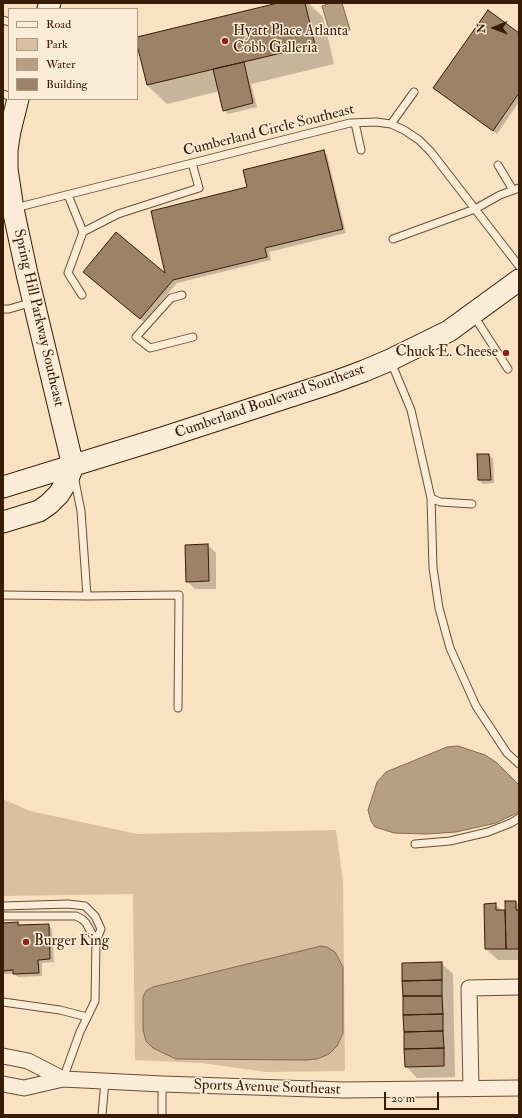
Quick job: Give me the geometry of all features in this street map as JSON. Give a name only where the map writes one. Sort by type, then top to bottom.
[{"type":"main road","name":"Spring Hill Parkway Southeast","points":[[18,100],[7,150],[7,169],[12,209],[73,466]]},
{"type":"main road","name":"Cumberland Boulevard Southeast","points":[[3,487],[334,382],[390,360],[449,331],[519,280]]},
{"type":"main road","points":[[3,522],[39,511],[49,504],[59,494],[67,481],[73,466]]},
{"type":"street","points":[[471,1089],[469,988],[519,987]]},
{"type":"street","name":"Sports Avenue Southeast","points":[[3,1056],[28,1061],[63,1079]]},
{"type":"street","name":"Sports Avenue Southeast","points":[[3,1084],[24,1088],[63,1079],[344,1090],[519,1088]]},
{"type":"lane","points":[[391,124],[414,92]]},
{"type":"lane","name":"Cumberland Circle Southeast","points":[[12,209],[355,123],[376,122],[391,124],[404,130],[419,140],[431,152],[519,266]]},
{"type":"lane","points":[[355,123],[361,150]]},
{"type":"lane","points":[[83,232],[118,214],[199,188],[192,163]]},
{"type":"lane","points":[[393,239],[475,209],[500,195],[516,189],[498,165]]},
{"type":"lane","points":[[68,195],[83,232],[68,273],[82,295]]},
{"type":"lane","points":[[182,295],[171,298],[136,337],[150,348],[193,337]]},
{"type":"lane","points":[[3,309],[9,309],[33,302]]},
{"type":"lane","points":[[472,314],[508,369]]},
{"type":"lane","points":[[390,360],[410,410],[431,498],[433,568],[439,608],[450,648],[476,706],[507,753],[519,764]]},
{"type":"lane","points":[[73,466],[81,511],[87,596]]},
{"type":"lane","points":[[431,498],[440,502],[472,504]]},
{"type":"lane","points":[[3,595],[179,596],[178,708]]},
{"type":"lane","points":[[415,844],[450,841],[488,832],[511,823],[519,818]]},
{"type":"lane","points":[[3,906],[68,904],[85,906],[94,916],[100,929],[96,941],[95,1001],[80,1032],[63,1079]]},
{"type":"lane","points":[[3,916],[76,916],[82,918],[86,922],[96,941]]},
{"type":"lane","points":[[3,1002],[60,1010],[87,1017]]},
{"type":"lane","points":[[102,1115],[105,1081]]},
{"type":"lane","points":[[162,1084],[162,1115]]},
{"type":"green space","points":[[3,799],[30,811],[137,834],[336,830],[343,881],[345,1071],[266,1072],[202,1063],[135,1060],[133,894],[3,896]]},
{"type":"water","points":[[331,3],[342,3],[350,30],[331,36],[322,6]]},
{"type":"water","points":[[458,746],[485,755],[496,762],[519,785],[519,812],[496,823],[456,832],[426,834],[394,833],[375,827],[371,821],[368,810],[377,782],[386,772],[447,747]]},
{"type":"water","points":[[321,946],[327,947],[335,952],[343,967],[343,1033],[337,1046],[329,1054],[317,1059],[306,1060],[176,1059],[153,1048],[146,1041],[143,1030],[143,997],[146,991],[153,987]]},
{"type":"building","name":"Hyatt Place Atlanta Cobb Galleria","points":[[278,3],[305,3],[315,45],[147,85],[138,49],[138,37]]},
{"type":"building","points":[[488,10],[519,33],[519,93],[493,131],[433,88]]},
{"type":"building","points":[[244,62],[253,103],[223,111],[213,69]]},
{"type":"building","points":[[324,150],[343,229],[265,248],[267,257],[173,280],[140,319],[83,272],[116,232],[165,273],[151,211],[247,187],[243,170]]},
{"type":"building","points":[[477,454],[489,454],[491,480],[478,480]]},
{"type":"building","points":[[208,544],[209,581],[186,582],[185,545]]},
{"type":"building","points":[[505,901],[516,901],[516,910],[519,910],[519,949],[506,949]]},
{"type":"building","points":[[496,903],[496,910],[505,910],[506,949],[485,949],[484,904]]},
{"type":"building","name":"Burger King","points":[[18,922],[18,925],[49,924],[50,959],[38,960],[39,973],[13,974],[13,970],[3,971],[3,923]]},
{"type":"building","points":[[442,962],[442,980],[402,981],[402,963]]},
{"type":"building","points":[[442,980],[442,996],[403,996],[402,981]]},
{"type":"building","points":[[403,996],[442,996],[443,1014],[403,1015]]},
{"type":"building","points":[[443,1014],[443,1031],[404,1032],[403,1015]]},
{"type":"building","points":[[443,1031],[444,1048],[404,1049],[404,1032]]},
{"type":"building","points":[[444,1048],[444,1066],[405,1067],[404,1049]]},
{"type":"place","name":"Hyatt Place Atlanta Cobb Galleria","points":[[225,41]]},
{"type":"place","name":"Chuck E. Cheese","points":[[506,353]]},
{"type":"place","name":"Burger King","points":[[26,942]]}]
